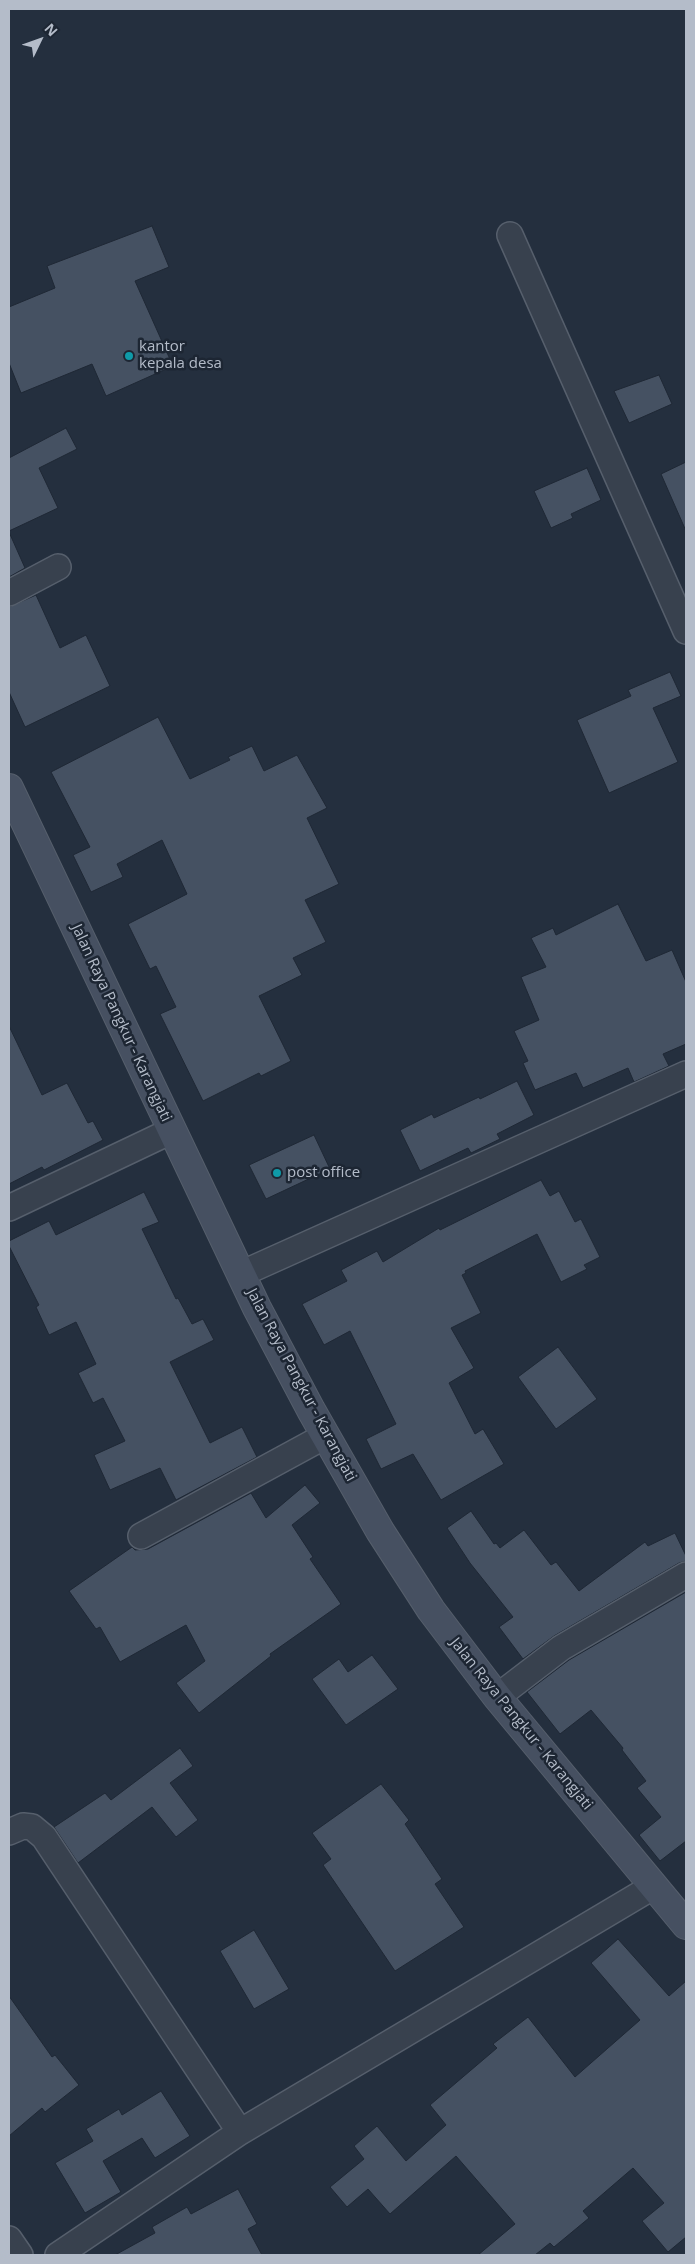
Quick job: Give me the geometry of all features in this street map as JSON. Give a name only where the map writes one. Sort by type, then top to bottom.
[{"type":"main road","name":"Jalan Raya Pangkur - Karangjati","points":[[9,788],[257,1308],[380,1531],[431,1610],[496,1697],[654,1886],[682,1912]]},
{"type":"street","points":[[510,235],[686,631]]},
{"type":"street","points":[[9,593],[58,567]]},
{"type":"street","points":[[241,1274],[686,1074]]},
{"type":"street","points":[[9,1208],[172,1131]]},
{"type":"street","points":[[141,1536],[326,1436]]},
{"type":"street","points":[[496,1697],[561,1648],[686,1575]]},
{"type":"street","points":[[9,1832],[23,1826],[32,1827],[44,1837],[240,2132]]},
{"type":"street","points":[[58,2255],[240,2132],[654,1886]]},
{"type":"street","points":[[9,2239],[20,2255]]},
{"type":"building","points":[[152,226],[169,267],[135,281],[173,366],[106,396],[92,364],[21,393],[9,363],[9,307],[55,288],[47,266]]},
{"type":"building","points":[[659,375],[672,404],[629,423],[614,391]]},
{"type":"building","points":[[66,428],[77,449],[39,468],[58,508],[9,531],[9,458]]},
{"type":"building","points":[[686,462],[686,531],[661,474]]},
{"type":"building","points":[[587,468],[601,500],[571,514],[573,518],[551,528],[534,491]]},
{"type":"building","points":[[9,532],[25,568],[9,577]]},
{"type":"building","points":[[36,595],[60,648],[86,635],[110,686],[25,727],[9,692],[9,607]]},
{"type":"building","points":[[670,672],[681,696],[653,708],[678,762],[609,793],[577,720],[631,696],[628,690]]},
{"type":"building","points":[[158,717],[190,779],[230,760],[228,757],[252,746],[264,771],[297,755],[327,808],[307,818],[339,884],[305,900],[326,942],[293,958],[302,975],[259,996],[291,1061],[261,1076],[259,1073],[203,1101],[160,1014],[176,1007],[156,966],[150,969],[128,924],[187,894],[162,840],[117,864],[123,877],[91,892],[73,855],[90,847],[51,772]]},
{"type":"building","points":[[618,904],[646,961],[672,950],[686,982],[686,1044],[663,1054],[669,1066],[634,1082],[628,1068],[583,1088],[576,1073],[535,1090],[523,1063],[528,1061],[514,1031],[539,1020],[521,977],[546,967],[531,938],[553,928],[556,935]]},
{"type":"building","points":[[9,1026],[42,1095],[67,1083],[88,1123],[93,1121],[103,1140],[44,1170],[42,1167],[9,1184]]},
{"type":"building","points":[[517,1081],[534,1115],[497,1134],[500,1139],[471,1153],[468,1148],[420,1171],[400,1130],[432,1114],[434,1118]]},
{"type":"building","points":[[314,1135],[330,1169],[266,1199],[249,1165]]},
{"type":"building","points":[[541,1180],[550,1196],[559,1191],[575,1222],[581,1219],[600,1257],[584,1265],[587,1269],[561,1282],[537,1234],[465,1271],[466,1273],[462,1275],[481,1313],[451,1328],[474,1368],[449,1383],[475,1434],[483,1429],[504,1464],[441,1500],[413,1454],[381,1469],[366,1439],[396,1424],[350,1331],[324,1345],[302,1304],[347,1281],[341,1270],[377,1251],[383,1262],[439,1228],[440,1230]]},
{"type":"building","points":[[144,1192],[159,1222],[142,1229],[176,1299],[178,1298],[192,1324],[203,1319],[214,1340],[170,1362],[210,1443],[242,1427],[257,1457],[176,1500],[160,1468],[110,1490],[94,1455],[125,1441],[103,1398],[93,1403],[78,1373],[96,1364],[76,1322],[49,1335],[36,1307],[39,1305],[9,1246],[9,1241],[49,1221],[56,1235]]},
{"type":"building","points":[[558,1347],[597,1399],[556,1429],[518,1377]]},
{"type":"building","points":[[305,1485],[320,1503],[292,1525],[313,1557],[310,1559],[341,1604],[270,1654],[271,1656],[199,1713],[176,1683],[205,1661],[186,1625],[120,1662],[100,1627],[96,1629],[69,1591],[132,1547],[135,1550],[148,1549],[251,1493],[266,1518]]},
{"type":"building","points":[[471,1511],[494,1544],[496,1543],[500,1548],[524,1530],[551,1565],[556,1562],[579,1591],[645,1542],[648,1546],[675,1533],[686,1556],[686,1561],[679,1563],[554,1636],[523,1659],[499,1627],[513,1617],[470,1563],[447,1528]]},
{"type":"building","points":[[686,1592],[686,1841],[660,1861],[639,1835],[661,1817],[637,1788],[646,1781],[622,1750],[623,1748],[591,1710],[560,1734],[527,1692],[569,1660]]},
{"type":"building","points":[[372,1655],[398,1689],[346,1725],[312,1679],[339,1659],[348,1672]]},
{"type":"building","points":[[180,1748],[193,1766],[170,1783],[198,1820],[176,1837],[152,1807],[78,1863],[54,1827],[105,1793],[111,1800]]},
{"type":"building","points":[[381,1784],[409,1820],[405,1824],[442,1879],[435,1884],[464,1927],[395,1971],[323,1865],[331,1859],[312,1833]]},
{"type":"building","points":[[254,1930],[289,1989],[254,2009],[220,1951]]},
{"type":"building","points":[[618,1939],[669,1996],[686,1981],[686,2237],[668,2252],[642,2221],[664,2203],[633,2168],[583,2211],[589,2218],[554,2247],[550,2243],[535,2255],[478,2255],[515,2224],[456,2156],[390,2214],[368,2189],[347,2207],[330,2187],[364,2159],[354,2146],[377,2126],[406,2161],[446,2125],[430,2105],[497,2048],[493,2044],[528,2017],[575,2077],[640,2020],[591,1963]]},
{"type":"building","points":[[9,1996],[52,2057],[55,2055],[79,2085],[45,2112],[42,2108],[9,2136]]},
{"type":"building","points":[[161,2091],[190,2136],[155,2158],[142,2138],[103,2161],[121,2192],[85,2213],[55,2163],[93,2141],[86,2129],[119,2109],[122,2115]]},
{"type":"building","points":[[238,2189],[257,2224],[248,2229],[262,2255],[115,2255],[155,2233],[152,2227],[187,2207],[191,2214]]},
{"type":"place","name":"kantor kepala desa","points":[[129,356]]},
{"type":"place","name":"post office","points":[[277,1173]]}]
